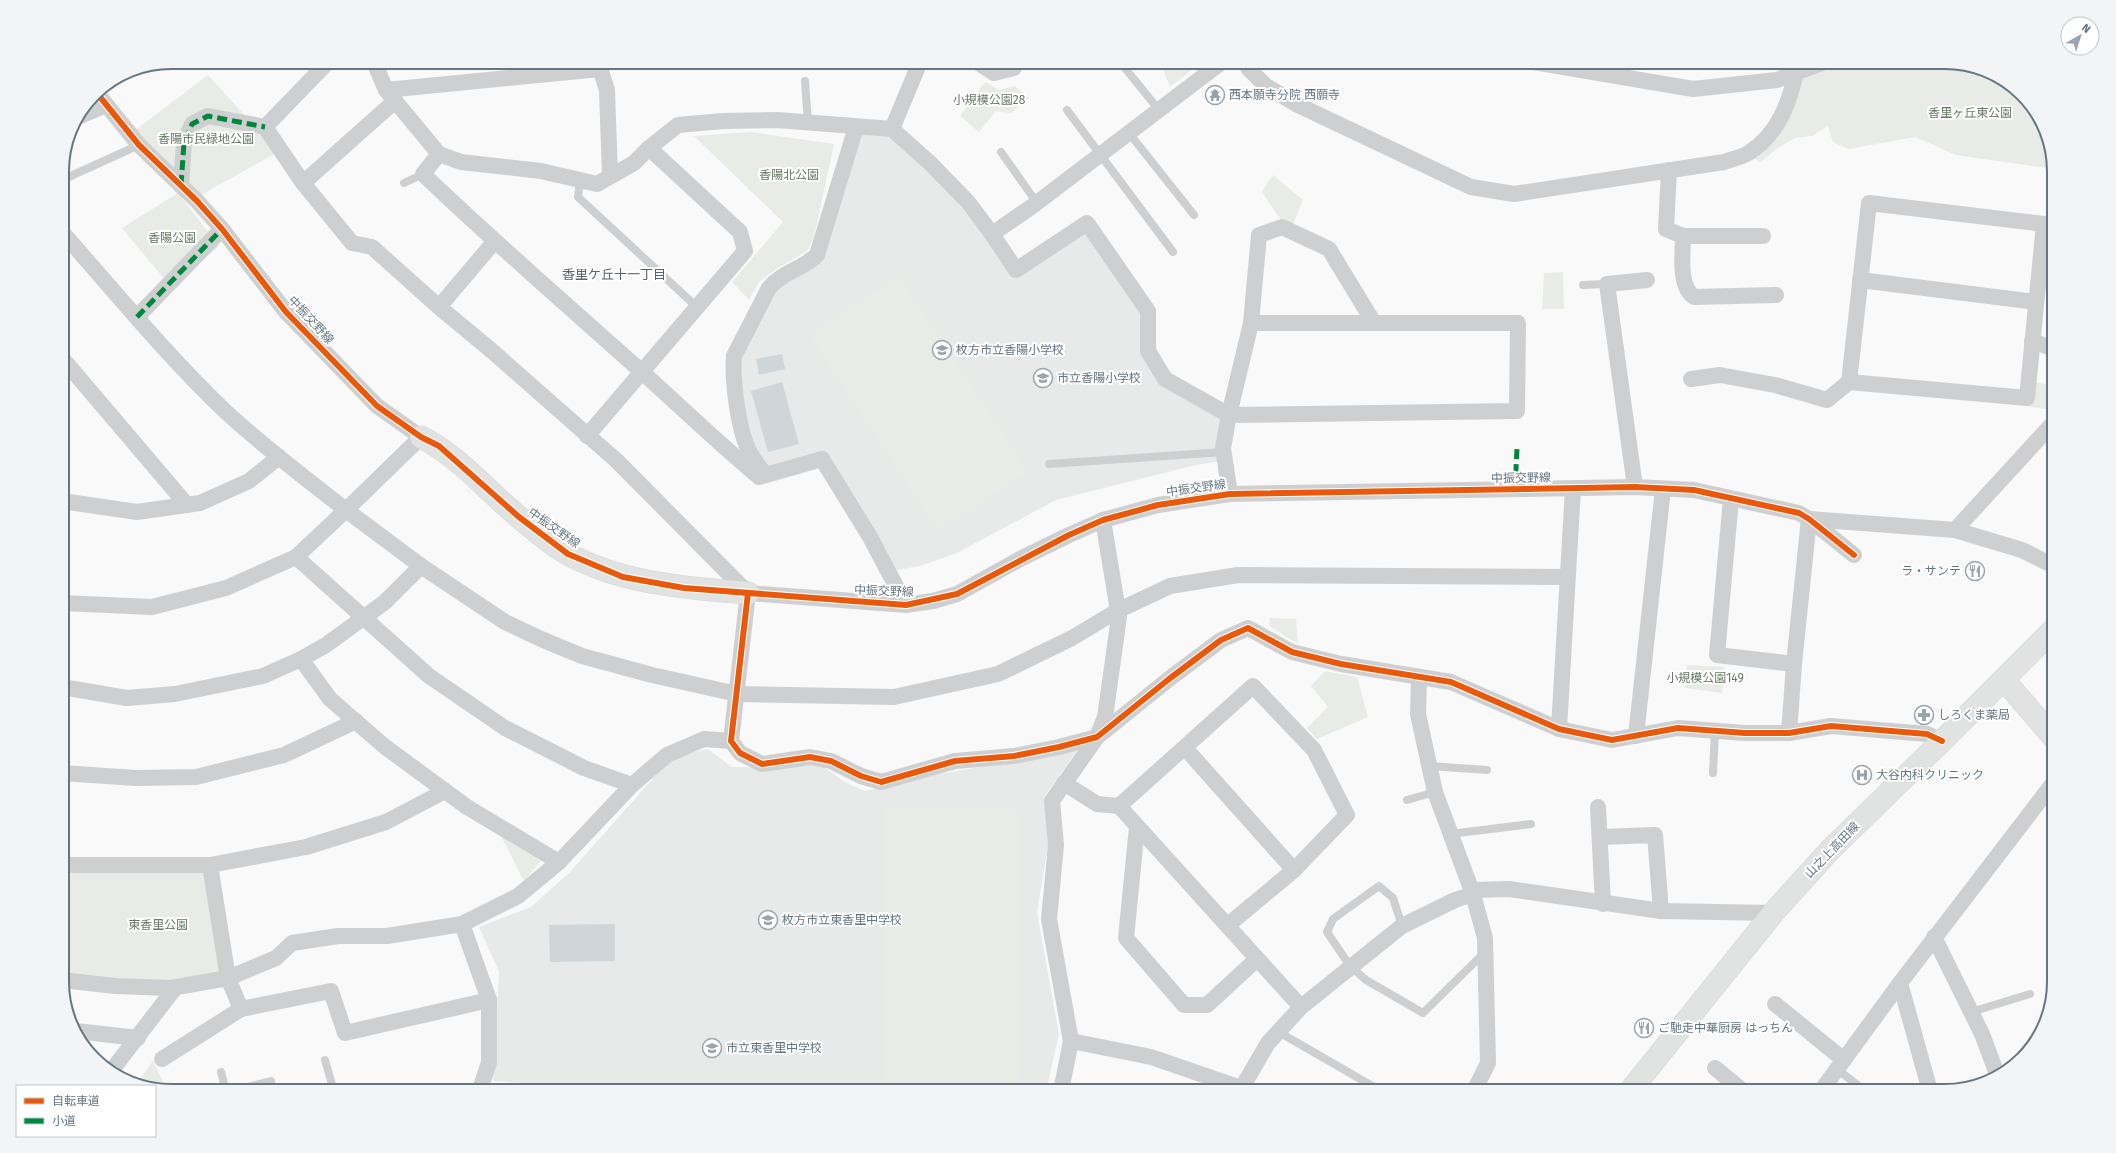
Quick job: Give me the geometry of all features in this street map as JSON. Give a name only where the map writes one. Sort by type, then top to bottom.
[{"type":"street","points":[[265,127],[321,69]]},
{"type":"street","points":[[377,69],[390,96],[439,154],[461,162],[541,171],[597,184],[634,163],[649,148],[678,125],[723,121],[777,120],[808,124],[892,129],[931,164],[957,192],[992,234],[1016,270],[1087,223],[1148,311],[1148,351],[1165,379],[1229,415],[1517,411],[1518,323],[1252,323]]},
{"type":"street","points":[[303,183],[390,96],[578,69]]},
{"type":"street","points":[[600,69],[607,90],[610,176]]},
{"type":"street","points":[[892,129],[917,69]]},
{"type":"street","points":[[988,69],[994,73],[1010,69]]},
{"type":"street","points":[[992,234],[1036,203],[1213,69]]},
{"type":"street","points":[[1249,69],[1266,86],[1298,105],[1471,187],[1514,194],[1724,162],[1750,152],[1777,125],[1790,100],[1796,73]]},
{"type":"street","points":[[1577,69],[1693,89],[1777,80],[1807,69]]},
{"type":"street","name":"中振交野線","points":[[100,98],[139,144],[222,229],[286,312],[377,406],[421,437],[439,446],[519,517],[568,554],[623,577],[684,588],[906,605],[957,594],[1022,558],[1103,520],[1158,505],[1230,494],[1635,487],[1694,490],[1799,513],[1810,519],[1854,555]]},
{"type":"street","points":[[88,113],[106,105]]},
{"type":"street","points":[[181,186],[184,143],[192,124],[208,116],[265,127],[303,183],[352,243],[372,247],[438,307],[492,351],[587,436],[617,460],[748,593],[731,741],[740,753],[762,764],[810,756],[831,761],[861,776],[881,782],[955,761],[1014,756],[1097,737],[1168,679],[1221,640],[1248,628],[1292,652],[1341,664],[1451,682],[1559,729],[1612,740],[1678,728],[1715,731],[1788,733],[1831,726],[1928,734],[1942,742]]},
{"type":"street","points":[[765,475],[748,448],[738,411],[733,369],[734,356],[770,288],[776,281],[810,261],[817,255],[856,127]]},
{"type":"street","points":[[587,436],[698,308],[745,251],[740,232],[649,148]]},
{"type":"street","points":[[439,154],[423,174],[494,242],[643,372],[726,449],[759,477],[822,459],[870,537],[906,605]]},
{"type":"street","points":[[1669,170],[1666,229],[1683,236],[1763,236]]},
{"type":"street","points":[[1691,379],[1720,374],[1775,385],[1827,400],[1849,382],[2027,398],[2044,224],[1869,203],[1849,382]]},
{"type":"street","points":[[1230,494],[1224,452],[1229,415],[1252,323],[1259,235],[1282,227],[1329,250],[1374,323]]},
{"type":"street","points":[[136,317],[222,229]]},
{"type":"street","points":[[1683,236],[1684,282],[1689,294],[1694,297],[1776,295]]},
{"type":"street","points":[[69,240],[169,355],[222,407],[279,457],[346,510],[421,566],[505,622],[582,656],[652,675],[737,694],[852,697],[902,696],[998,674],[1072,638],[1117,611],[1170,586],[1238,575],[1567,577]]},
{"type":"street","points":[[438,307],[494,242]]},
{"type":"street","points":[[1635,487],[1607,284],[1647,280]]},
{"type":"street","points":[[1860,280],[2036,302]]},
{"type":"street","points":[[2032,341],[2047,346]]},
{"type":"street","points":[[69,366],[187,505]]},
{"type":"street","points":[[1955,530],[2047,430]]},
{"type":"street","points":[[69,603],[152,607],[226,588],[296,557],[421,437]]},
{"type":"street","points":[[69,502],[137,512],[200,503],[249,481],[279,457]]},
{"type":"street","points":[[1559,729],[1573,488]]},
{"type":"street","points":[[1636,736],[1662,489]]},
{"type":"street","points":[[1731,499],[1717,655],[1794,664]]},
{"type":"street","points":[[1788,733],[1810,519],[1955,530],[2022,550],[2047,562]]},
{"type":"street","points":[[1062,1084],[1071,1041],[1048,919],[1056,845],[1052,800],[1097,737],[1105,717],[1119,618],[1103,520]]},
{"type":"street","points":[[296,557],[429,676],[505,728],[584,768],[632,785]]},
{"type":"street","points":[[69,688],[127,698],[176,694],[263,676],[326,645],[385,602],[421,566]]},
{"type":"street","name":"山之上高田線","points":[[1636,1084],[1773,914],[1830,850],[1942,742],[2047,635]]},
{"type":"street","points":[[300,659],[330,699],[384,746],[467,807],[559,862]]},
{"type":"street","points":[[1420,678],[1418,714],[1435,792],[1473,892],[1485,938],[1488,1063],[1479,1084]]},
{"type":"street","points":[[2004,680],[2047,730]]},
{"type":"street","points":[[1119,806],[1253,686],[1314,750],[1347,815],[1294,870],[1228,925]]},
{"type":"street","points":[[69,773],[136,778],[196,777],[284,755],[356,721]]},
{"type":"street","points":[[69,981],[115,986],[175,988],[228,978],[276,958],[292,943],[338,936],[387,936],[462,924],[518,896],[559,862],[632,785],[667,755],[704,739],[731,741]]},
{"type":"street","points":[[1185,748],[1294,870]]},
{"type":"street","points":[[1064,783],[1097,804],[1119,806],[1137,828],[1301,1006]]},
{"type":"street","points":[[69,865],[210,865],[306,847],[386,822],[445,791]]},
{"type":"street","points":[[1826,1084],[1934,937],[2047,791]]},
{"type":"street","points":[[1598,807],[1603,904]]},
{"type":"street","points":[[1137,828],[1126,938],[1184,1005],[1207,1005],[1257,959]]},
{"type":"street","points":[[1600,837],[1655,835],[1661,911]]},
{"type":"street","points":[[210,865],[228,978],[241,1009]]},
{"type":"street","points":[[1244,1084],[1268,1043],[1277,1031],[1301,1006],[1402,926],[1473,892],[1510,889],[1603,904],[1661,911],[1773,914]]},
{"type":"street","points":[[462,924],[489,1000],[489,1062],[480,1084]]},
{"type":"street","points":[[1934,937],[1982,1034],[1995,1070]]},
{"type":"street","points":[[1900,983],[1928,1084]]},
{"type":"street","points":[[114,1067],[175,988]]},
{"type":"street","points":[[162,1059],[241,1009],[331,991],[345,1033],[489,1000]]},
{"type":"street","points":[[1775,1004],[1840,1065]]},
{"type":"street","points":[[82,1032],[138,1038]]},
{"type":"street","points":[[1071,1041],[1151,1057],[1227,1084]]},
{"type":"street","points":[[1715,1068],[1734,1084]]},
{"type":"lane","points":[[1126,69],[1159,110]]},
{"type":"lane","points":[[805,81],[808,124]]},
{"type":"lane","points":[[1067,110],[1173,252]]},
{"type":"lane","points":[[1129,133],[1194,215]]},
{"type":"lane","points":[[69,177],[139,144]]},
{"type":"lane","points":[[1001,152],[1036,203]]},
{"type":"lane","points":[[404,183],[423,174]]},
{"type":"lane","points":[[580,180],[578,197],[698,308]]},
{"type":"lane","points":[[1583,285],[1607,284]]},
{"type":"lane","points":[[1049,464],[1224,452]]},
{"type":"lane","points":[[1713,773],[1715,731]]},
{"type":"lane","points":[[1429,766],[1487,770]]},
{"type":"lane","points":[[1407,800],[1435,792]]},
{"type":"lane","points":[[1450,834],[1530,824]]},
{"type":"lane","points":[[1402,926],[1393,898],[1379,886],[1333,919],[1327,932],[1350,966],[1366,980],[1423,1013],[1485,952]]},
{"type":"lane","points":[[1971,1012],[2030,994]]},
{"type":"lane","points":[[1277,1031],[1369,1084]]},
{"type":"lane","points":[[325,1060],[332,1084]]},
{"type":"lane","points":[[1840,1065],[1858,1084]]},
{"type":"lane","points":[[221,1072],[224,1084]]},
{"type":"lane","points":[[260,1084],[271,1081]]},
{"type":"shaded area","name":"枚方市立香陽小学校","points":[[857,131],[890,134],[928,167],[972,220],[1015,276],[1086,229],[1144,312],[1144,352],[1225,418],[1222,461],[1196,465],[1056,500],[957,553],[920,566],[891,571],[823,456],[766,472],[750,447],[741,410],[740,348],[772,290],[812,263]]},
{"type":"shaded area","points":[[782,354],[785,369],[759,375],[756,359]]},
{"type":"shaded area","points":[[782,382],[799,444],[768,452],[751,391]]},
{"type":"shaded area","name":"枚方市立東香里中学校","points":[[708,749],[732,767],[780,768],[820,764],[843,781],[864,791],[934,775],[1077,750],[1045,796],[1048,846],[1037,912],[1059,1034],[1048,1084],[543,1084],[493,1081],[499,972],[479,927],[531,907],[570,872],[672,757]]},
{"type":"shaded area","points":[[615,924],[615,961],[550,962],[549,925]]},
{"type":"green space","points":[[1163,69],[1193,69],[1170,87]]},
{"type":"green space","name":"香里ヶ丘東公園","points":[[1830,69],[1952,69],[1978,74],[2002,86],[2022,104],[2030,114],[2042,138],[2047,168],[1956,155],[1915,137],[1848,149],[1833,142],[1828,126],[1812,136],[1795,138],[1776,149],[1760,163],[1753,157],[1801,80]]},
{"type":"green space","name":"香陽市民緑地公園","points":[[208,75],[278,152],[199,196],[134,131]]},
{"type":"green space","name":"小規模公園28","points":[[985,82],[999,90],[1015,86],[1029,98],[1011,113],[996,111],[979,132],[960,116]]},
{"type":"green space","name":"香陽北公園","points":[[750,132],[834,144],[814,237],[807,251],[776,269],[759,282],[749,300],[732,282],[783,222],[694,136]]},
{"type":"green space","points":[[1273,175],[1303,200],[1292,227],[1283,223],[1262,192]]},
{"type":"green space","name":"香陽公園","points":[[178,193],[219,246],[172,288],[122,228]]},
{"type":"green space","points":[[1563,272],[1564,309],[1542,309],[1544,273]]},
{"type":"green space","points":[[899,276],[1028,472],[938,530],[809,334]]},
{"type":"green space","points":[[2029,381],[2047,385],[2047,410],[2026,406]]},
{"type":"green space","points":[[1270,618],[1296,619],[1298,644],[1269,626]]},
{"type":"green space","name":"小規模公園149","points":[[1687,665],[1724,667],[1722,693],[1685,688]]},
{"type":"green space","points":[[1325,671],[1357,677],[1368,717],[1317,739],[1307,728],[1328,707],[1311,686]]},
{"type":"green space","points":[[886,808],[1018,809],[1018,1084],[886,1084]]},
{"type":"green space","points":[[501,836],[541,861],[524,881]]},
{"type":"green space","name":"東香里公園","points":[[69,865],[210,865],[228,978],[175,988],[69,980]]},
{"type":"green space","points":[[153,1061],[164,1084],[151,1082],[140,1079]]},
{"type":"marked path","points":[[181,185],[184,143],[192,124],[208,116],[265,127]]},
{"type":"marked path","points":[[137,317],[222,229]]},
{"type":"marked path","points":[[1515,489],[1517,449]]},
{"type":"cycle path","points":[[100,98],[139,145],[197,201],[222,229],[286,312],[377,406],[421,437],[439,446],[519,517],[568,554],[623,577],[684,588],[906,605],[957,594],[1069,535],[1103,520],[1158,505],[1230,494],[1635,487],[1694,490],[1799,513],[1809,519],[1854,555]]},
{"type":"cycle path","points":[[748,593],[731,741],[740,753],[762,764],[810,757],[831,761],[861,776],[881,782],[955,761],[1014,756],[1059,747],[1097,737],[1169,679],[1221,640],[1248,628],[1292,652],[1341,664],[1451,682],[1559,729],[1612,740],[1678,728],[1745,733],[1789,733],[1831,726],[1927,734],[1942,741]]},
{"type":"place","name":"西本願寺分院 西願寺","points":[[1215,95]]},
{"type":"place","name":"枚方市立香陽小学校","points":[[942,350]]},
{"type":"place","name":"市立香陽小学校","points":[[1043,378]]},
{"type":"place","name":"ラ・サンテ","points":[[1975,571]]},
{"type":"place","name":"しろくま薬局","points":[[1924,715]]},
{"type":"place","name":"大谷内科クリニック","points":[[1862,775]]},
{"type":"place","name":"枚方市立東香里中学校","points":[[768,920]]},
{"type":"place","name":"ご馳走中華厨房 はっちん","points":[[1644,1028]]},
{"type":"place","name":"市立東香里中学校","points":[[712,1048]]},
{"type":"district","name":"香里ケ丘十一丁目","points":[[614,274]]}]
